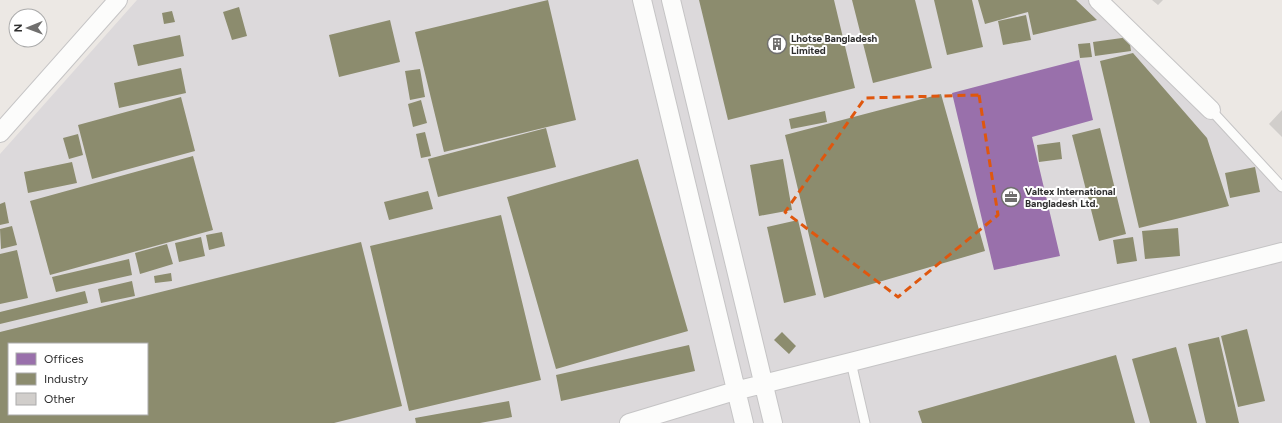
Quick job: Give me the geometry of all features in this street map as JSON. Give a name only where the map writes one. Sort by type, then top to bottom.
[{"type":"street","points":[[0,133],[118,0]]},
{"type":"street","points":[[642,0],[735,391],[744,423]]},
{"type":"street","points":[[671,0],[773,423]]},
{"type":"street","points":[[1098,0],[1211,110]]},
{"type":"street","points":[[629,423],[735,391],[1282,252]]},
{"type":"lane","points":[[1211,110],[1282,186]]},
{"type":"lane","points":[[851,362],[865,423]]},
{"type":"highlighted area","points":[[979,95],[998,215],[898,297],[785,212],[865,98]]},
{"type":"shaded area","points":[[137,0],[1094,0],[1282,186],[1282,423],[0,423],[0,154]]},
{"type":"building: Offices","name":"Valtex International Bangladesh Ltd.","points":[[1079,60],[1093,120],[1032,137],[1060,256],[994,270],[952,93]]},
{"type":"building: Industry","points":[[548,0],[576,120],[444,152],[415,32]]},
{"type":"building: Industry","name":"Lhotse Bangladesh Limited","points":[[699,0],[834,0],[855,88],[728,120]]},
{"type":"building: Industry","points":[[852,0],[915,0],[932,68],[873,83]]},
{"type":"building: Industry","points":[[934,0],[972,0],[983,47],[947,55]]},
{"type":"building: Industry","points":[[978,0],[1076,0],[1097,20],[1033,35],[1028,12],[985,24]]},
{"type":"building: Industry","points":[[239,7],[247,36],[232,40],[223,12]]},
{"type":"building: Industry","points":[[172,11],[175,22],[164,24],[162,13]]},
{"type":"building: Industry","points":[[1026,15],[1031,40],[1003,45],[998,21]]},
{"type":"building: Industry","points":[[390,20],[400,62],[339,77],[329,35]]},
{"type":"building: Industry","points":[[180,35],[184,56],[138,66],[133,45]]},
{"type":"building: Industry","points":[[1129,37],[1131,51],[1095,56],[1093,42]]},
{"type":"building: Industry","points":[[1090,43],[1092,57],[1080,58],[1078,44]]},
{"type":"building: Industry","points":[[1133,53],[1207,138],[1229,206],[1139,228],[1100,61]]},
{"type":"building: Industry","points":[[181,68],[186,93],[119,108],[114,83]]},
{"type":"building: Industry","points":[[420,69],[425,97],[410,100],[405,71]]},
{"type":"building: Industry","points":[[941,94],[985,251],[824,298],[785,135]]},
{"type":"building: Industry","points":[[181,97],[195,151],[92,179],[78,125]]},
{"type":"building: Industry","points":[[421,100],[427,123],[413,127],[408,104]]},
{"type":"building: Industry","points":[[825,111],[827,122],[791,129],[789,119]]},
{"type":"building: Industry","points":[[546,128],[556,167],[438,197],[428,159]]},
{"type":"building: Industry","points":[[1100,128],[1126,234],[1099,241],[1072,135]]},
{"type":"building: Industry","points":[[425,132],[431,156],[421,158],[416,134]]},
{"type":"building: Industry","points":[[78,134],[83,155],[69,159],[63,138]]},
{"type":"building: Industry","points":[[1060,142],[1062,159],[1039,162],[1037,145]]},
{"type":"building: Industry","points":[[193,156],[213,230],[50,275],[30,201]]},
{"type":"building: Industry","points":[[638,159],[688,331],[556,369],[507,197]]},
{"type":"building: Industry","points":[[783,159],[792,210],[759,216],[750,165]]},
{"type":"building: Industry","points":[[72,162],[77,183],[28,193],[24,172]]},
{"type":"building: Industry","points":[[1255,167],[1260,192],[1230,198],[1225,173]]},
{"type":"building: Industry","points":[[428,191],[433,209],[389,220],[384,202]]},
{"type":"building: Industry","points":[[5,202],[9,223],[0,225],[0,204]]},
{"type":"building: Industry","points":[[501,215],[541,380],[409,411],[370,246]]},
{"type":"building: Industry","points":[[798,220],[816,295],[784,303],[767,227]]},
{"type":"building: Industry","points":[[12,226],[17,245],[1,249],[0,229]]},
{"type":"building: Industry","points":[[1178,228],[1180,256],[1145,259],[1142,231]]},
{"type":"building: Industry","points":[[222,232],[225,246],[209,250],[206,235]]},
{"type":"building: Industry","points":[[201,237],[205,256],[179,262],[175,243]]},
{"type":"building: Industry","points":[[1133,237],[1137,261],[1117,264],[1113,240]]},
{"type":"building: Industry","points":[[361,242],[402,406],[334,423],[0,423],[0,332]]},
{"type":"building: Industry","points":[[167,244],[173,264],[140,274],[135,253]]},
{"type":"building: Industry","points":[[17,250],[28,298],[0,304],[0,254]]},
{"type":"building: Industry","points":[[129,259],[132,275],[56,292],[52,277]]},
{"type":"building: Industry","points":[[171,273],[172,281],[155,283],[154,276]]},
{"type":"building: Industry","points":[[132,281],[135,296],[101,303],[98,289]]},
{"type":"building: Industry","points":[[85,291],[88,303],[0,324],[0,312]]},
{"type":"building: Industry","points":[[1247,329],[1265,401],[1238,407],[1221,336]]},
{"type":"building: Industry","points":[[782,332],[796,346],[789,354],[774,340]]},
{"type":"building: Industry","points":[[1219,337],[1239,423],[1206,423],[1188,344]]},
{"type":"building: Industry","points":[[689,345],[695,371],[561,401],[556,375]]},
{"type":"building: Industry","points":[[1176,347],[1197,423],[1150,423],[1132,359]]},
{"type":"building: Industry","points":[[1116,355],[1135,423],[922,423],[918,411]]},
{"type":"building: Industry","points":[[509,401],[512,417],[480,423],[416,423],[415,418]]},
{"type":"building: Other","points":[[1152,0],[1163,0],[1158,5]]},
{"type":"building: Other","points":[[1282,110],[1282,137],[1269,124]]},
{"type":"place","name":"Lhotse Bangladesh Limited","points":[[777,44]]},
{"type":"place","name":"Valtex International Bangladesh Ltd.","points":[[1011,197]]}]
